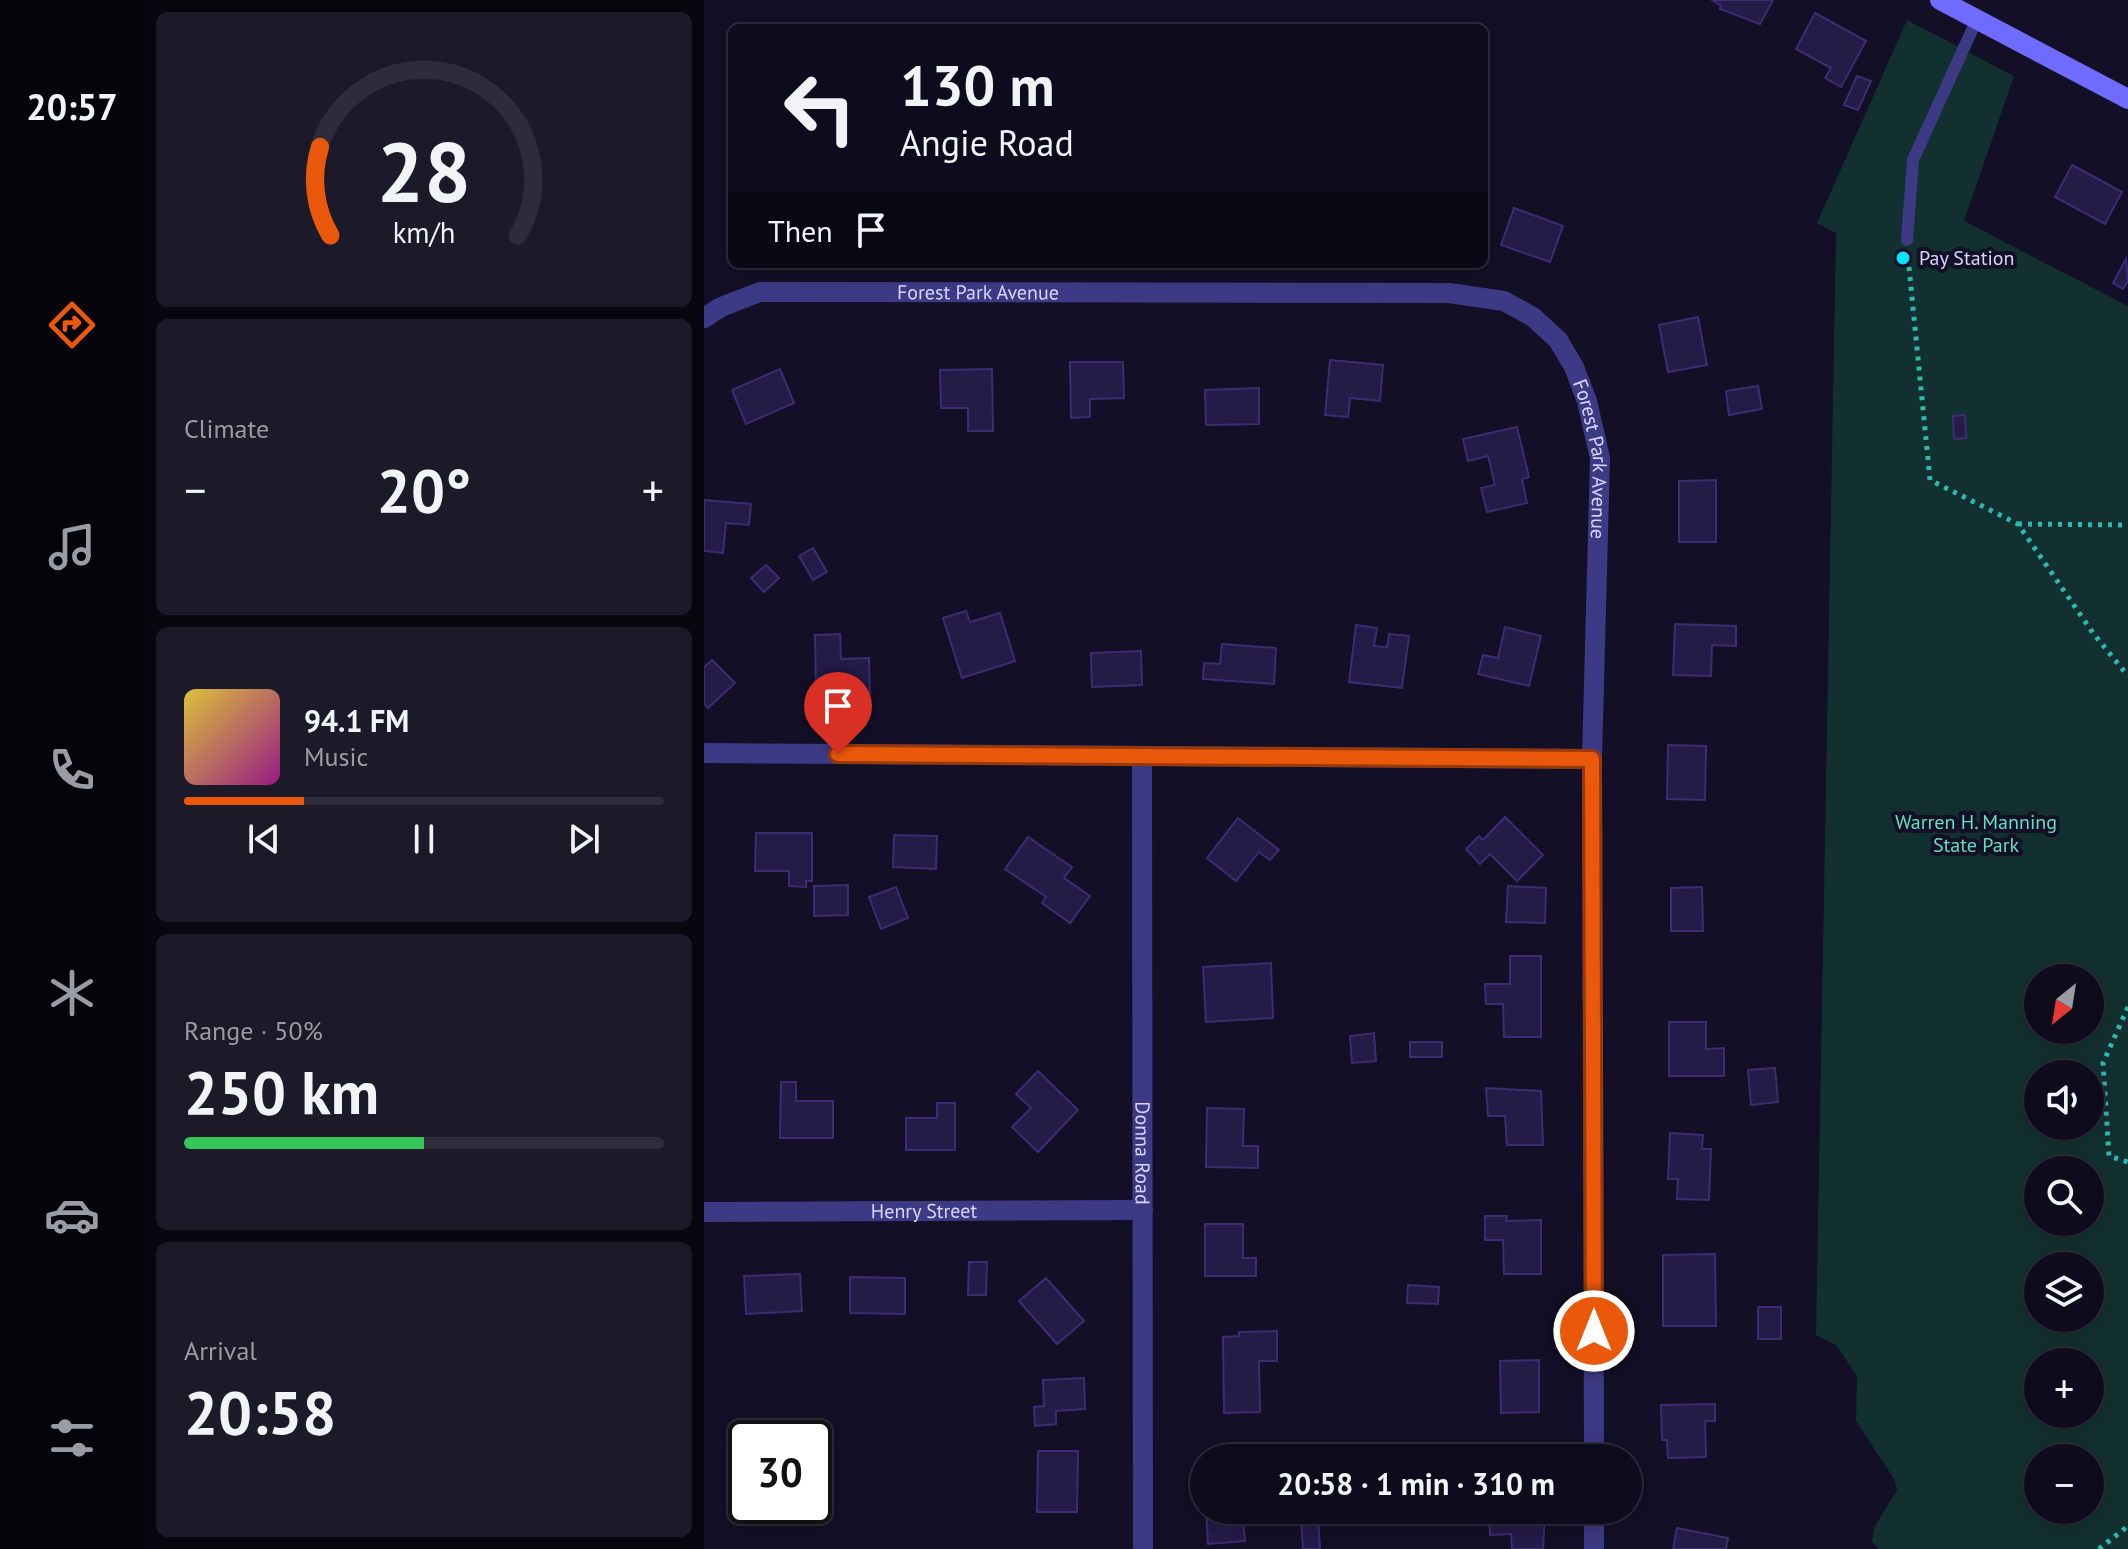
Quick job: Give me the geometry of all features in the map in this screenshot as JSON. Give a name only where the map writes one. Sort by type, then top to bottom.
[{"type":"main road","points":[[1940,0],[2128,99]]},
{"type":"street","name":"Forest Park Avenue","points":[[704,318],[721,307],[760,292],[1449,293],[1504,301],[1533,317],[1558,340],[1574,367],[1587,401],[1600,458],[1592,759],[1594,1444]]},
{"type":"street","points":[[704,753],[1592,759]]},
{"type":"street","name":"Donna Road","points":[[1142,757],[1143,1549]]},
{"type":"street","name":"Henry Street","points":[[704,1212],[1143,1210]]},
{"type":"street","points":[[1594,1524],[1594,1549]]},
{"type":"lane","points":[[1907,240],[1913,160],[1977,19]]},
{"type":"path","points":[[1907,240],[1930,480],[2018,524],[2128,525]]},
{"type":"path","points":[[2018,524],[2093,633],[2128,676]]},
{"type":"path","points":[[2128,1007],[2103,1063],[2109,1156],[2128,1162]]},
{"type":"path","points":[[2099,1549],[2128,1526]]},
{"type":"green space","name":"Warren H. Manning State Park","points":[[1907,20],[2014,76],[1964,221],[2128,306],[2128,1549],[1878,1549],[1872,1541],[1874,1528],[1897,1490],[1894,1479],[1856,1421],[1857,1376],[1836,1345],[1816,1335],[1836,233],[1817,223]]},
{"type":"building","points":[[1712,0],[1773,0],[1760,24],[1720,9],[1721,6]]},
{"type":"building","points":[[1815,13],[1866,41],[1841,87],[1825,78],[1831,68],[1796,49]]},
{"type":"building","points":[[1857,76],[1871,81],[1858,110],[1844,105]]},
{"type":"building","points":[[2072,165],[2122,192],[2105,224],[2055,197]]},
{"type":"building","points":[[1514,208],[1563,226],[1550,262],[1501,245]]},
{"type":"building","points":[[2126,259],[2128,281],[2123,289],[2113,283]]},
{"type":"building","points":[[1698,317],[1707,365],[1668,372],[1659,325]]},
{"type":"building","points":[[1330,360],[1383,365],[1380,401],[1350,398],[1348,417],[1325,415]]},
{"type":"building","points":[[1070,362],[1123,362],[1124,398],[1090,399],[1090,417],[1071,418]]},
{"type":"building","points":[[780,369],[794,403],[746,424],[732,390]]},
{"type":"building","points":[[992,369],[993,431],[968,431],[968,408],[941,408],[940,370]]},
{"type":"building","points":[[1758,386],[1762,409],[1729,415],[1726,391]]},
{"type":"building","points":[[1259,388],[1259,424],[1206,425],[1205,390]]},
{"type":"building","points":[[1965,415],[1966,438],[1954,439],[1953,416]]},
{"type":"building","points":[[1517,427],[1529,477],[1522,479],[1527,503],[1487,512],[1481,488],[1495,485],[1488,456],[1468,461],[1463,439]]},
{"type":"building","points":[[1716,480],[1716,542],[1679,542],[1679,481]]},
{"type":"building","points":[[704,500],[751,504],[749,525],[726,523],[723,553],[704,551]]},
{"type":"building","points":[[813,548],[827,572],[813,580],[799,556]]},
{"type":"building","points":[[766,565],[779,578],[764,592],[751,578]]},
{"type":"building","points":[[966,611],[970,622],[1000,613],[1015,661],[962,678],[943,618]]},
{"type":"building","points":[[1675,624],[1736,626],[1736,646],[1712,645],[1711,676],[1673,675]]},
{"type":"building","points":[[1356,625],[1377,628],[1374,646],[1387,647],[1389,634],[1409,636],[1402,688],[1349,682]]},
{"type":"building","points":[[1505,627],[1541,636],[1529,686],[1478,674],[1483,655],[1498,658]]},
{"type":"building","points":[[840,634],[841,659],[869,658],[870,694],[816,696],[815,635]]},
{"type":"building","points":[[1222,644],[1276,648],[1274,684],[1203,679],[1204,663],[1220,664]]},
{"type":"building","points":[[1141,651],[1142,685],[1092,687],[1091,653]]},
{"type":"building","points":[[712,660],[735,683],[708,708],[704,703],[704,667]]},
{"type":"building","points":[[1668,745],[1706,746],[1705,800],[1667,799]]},
{"type":"building","points":[[1505,817],[1543,855],[1517,881],[1490,854],[1480,864],[1466,849],[1479,836],[1483,840]]},
{"type":"building","points":[[1238,818],[1279,850],[1270,860],[1259,852],[1236,881],[1207,858]]},
{"type":"building","points":[[756,833],[812,833],[812,881],[806,881],[806,887],[789,886],[789,871],[755,871]]},
{"type":"building","points":[[894,835],[937,836],[936,869],[893,867]]},
{"type":"building","points":[[1028,837],[1072,867],[1064,878],[1090,896],[1070,923],[1042,903],[1046,897],[1005,869]]},
{"type":"building","points":[[848,885],[848,915],[814,916],[814,886]]},
{"type":"building","points":[[1508,886],[1546,888],[1545,923],[1506,922]]},
{"type":"building","points":[[896,887],[908,918],[881,929],[869,897]]},
{"type":"building","points":[[1702,887],[1703,931],[1671,931],[1671,888]]},
{"type":"building","points":[[1510,956],[1541,956],[1541,1037],[1504,1037],[1503,1004],[1486,1004],[1485,984],[1510,984]]},
{"type":"building","points":[[1271,963],[1273,1018],[1206,1022],[1203,967]]},
{"type":"building","points":[[1669,1022],[1706,1022],[1706,1049],[1724,1048],[1724,1076],[1669,1076]]},
{"type":"building","points":[[1374,1033],[1376,1061],[1352,1063],[1350,1036]]},
{"type":"building","points":[[1410,1042],[1442,1042],[1442,1057],[1410,1057]]},
{"type":"building","points":[[1775,1068],[1778,1102],[1751,1105],[1748,1070]]},
{"type":"building","points":[[1038,1071],[1078,1110],[1038,1152],[1012,1127],[1031,1108],[1016,1094]]},
{"type":"building","points":[[781,1082],[796,1082],[796,1101],[833,1101],[833,1138],[780,1138]]},
{"type":"building","points":[[1486,1088],[1541,1091],[1543,1145],[1507,1145],[1505,1116],[1488,1116]]},
{"type":"building","points":[[937,1103],[955,1103],[955,1150],[906,1150],[906,1118],[937,1118]]},
{"type":"building","points":[[1207,1108],[1244,1109],[1243,1146],[1258,1146],[1258,1168],[1206,1167]]},
{"type":"building","points":[[1670,1133],[1703,1135],[1702,1149],[1711,1149],[1709,1200],[1677,1199],[1678,1179],[1668,1179]]},
{"type":"building","points":[[1485,1216],[1507,1216],[1506,1221],[1541,1220],[1541,1274],[1504,1274],[1503,1240],[1485,1240]]},
{"type":"building","points":[[1205,1224],[1243,1224],[1243,1258],[1256,1258],[1256,1276],[1205,1276]]},
{"type":"building","points":[[1715,1254],[1716,1326],[1663,1326],[1663,1255]]},
{"type":"building","points":[[969,1262],[987,1262],[986,1295],[968,1295]]},
{"type":"building","points":[[800,1274],[802,1311],[746,1314],[744,1276]]},
{"type":"building","points":[[850,1277],[905,1278],[905,1314],[850,1313]]},
{"type":"building","points":[[1046,1278],[1084,1321],[1057,1344],[1019,1301]]},
{"type":"building","points":[[1408,1285],[1439,1287],[1438,1304],[1407,1303]]},
{"type":"building","points":[[1758,1307],[1781,1307],[1781,1339],[1758,1339]]},
{"type":"building","points":[[1277,1331],[1277,1361],[1259,1361],[1260,1412],[1224,1413],[1223,1337],[1239,1336],[1239,1332]]},
{"type":"building","points":[[1539,1360],[1539,1412],[1501,1413],[1500,1361]]},
{"type":"building","points":[[1084,1378],[1085,1409],[1056,1411],[1056,1424],[1035,1426],[1034,1407],[1044,1406],[1043,1380]]},
{"type":"building","points":[[1715,1404],[1715,1421],[1705,1421],[1706,1457],[1668,1458],[1667,1440],[1662,1440],[1661,1405]]},
{"type":"building","points":[[1038,1451],[1078,1451],[1077,1512],[1037,1512]]},
{"type":"building","points":[[1207,1524],[1243,1524],[1245,1541],[1208,1544]]},
{"type":"building","points":[[1301,1524],[1318,1524],[1320,1549],[1303,1549]]},
{"type":"building","points":[[1490,1524],[1544,1524],[1543,1549],[1512,1549],[1511,1534],[1490,1535]]},
{"type":"building","points":[[1677,1528],[1728,1538],[1726,1549],[1673,1549]]},
{"type":"place","name":"Pay Station","points":[[1903,258]]},
{"type":"route","points":[[838,754],[1592,759],[1594,1331]]}]
